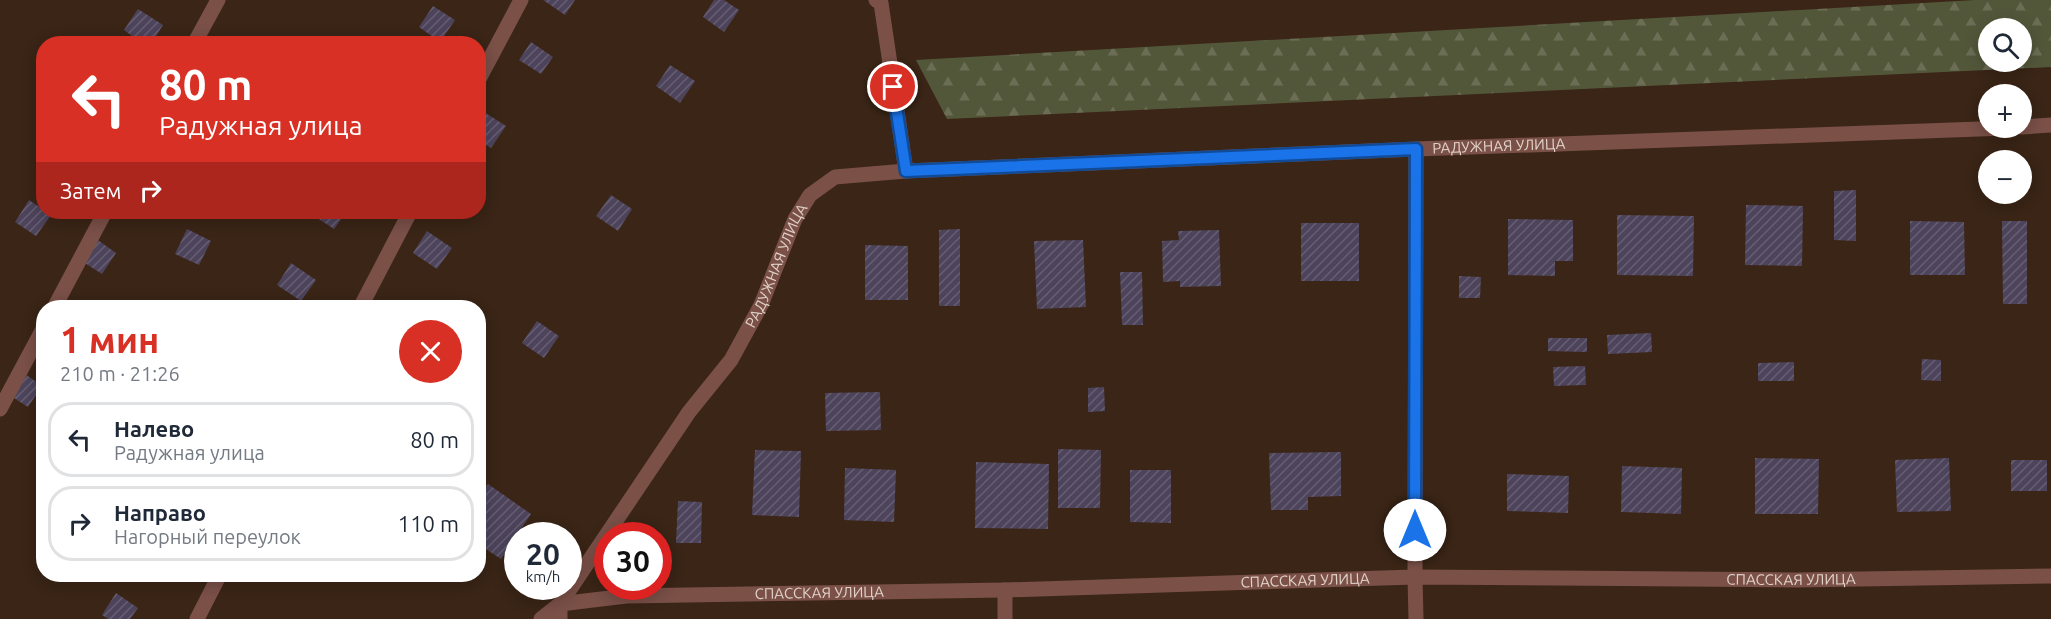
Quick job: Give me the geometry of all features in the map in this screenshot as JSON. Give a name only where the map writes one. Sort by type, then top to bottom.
[{"type":"street","points":[[198,36],[218,0]]},
{"type":"street","points":[[486,66],[521,0]]},
{"type":"street","points":[[881,1],[906,171]]},
{"type":"street","points":[[2032,126],[2051,125]]},
{"type":"street","name":"РАДУЖНАЯ УЛИЦА","points":[[560,612],[689,412],[731,360],[761,305],[795,219],[810,195],[835,177],[906,171],[1416,149],[1978,129]]},
{"type":"street","points":[[1416,149],[1416,619]]},
{"type":"street","points":[[58,300],[101,219]]},
{"type":"street","points":[[364,300],[406,219]]},
{"type":"street","points":[[0,409],[36,342]]},
{"type":"street","name":"СПАССКАЯ УЛИЦА","points":[[560,612],[626,596],[1005,590],[1415,577],[1796,580],[2051,576]]},
{"type":"street","points":[[197,619],[216,582]]},
{"type":"street","points":[[1005,590],[1005,619]]},
{"type":"street","points":[[541,619],[560,612]]},
{"type":"green space","points":[[1975,0],[2051,0],[2051,67],[2032,68],[2032,18],[1978,18],[1978,70],[947,119],[916,60]]},
{"type":"building","points":[[543,0],[575,0],[565,15]]},
{"type":"building","points":[[714,0],[724,0],[739,10],[724,32],[703,17]]},
{"type":"building","points":[[433,6],[455,20],[444,36],[432,36],[419,27]]},
{"type":"building","points":[[138,9],[163,25],[156,36],[132,36],[124,30]]},
{"type":"building","points":[[531,42],[553,57],[541,74],[519,60]]},
{"type":"building","points":[[670,65],[695,81],[680,103],[656,86]]},
{"type":"building","points":[[486,113],[506,126],[491,148],[486,145]]},
{"type":"building","points":[[1856,190],[1856,241],[1834,240],[1834,191]]},
{"type":"building","points":[[611,195],[632,209],[618,231],[596,216]]},
{"type":"building","points":[[29,200],[36,205],[36,219],[48,219],[36,236],[15,222]]},
{"type":"building","points":[[1746,205],[1803,206],[1802,266],[1745,265]]},
{"type":"building","points":[[1617,215],[1694,216],[1693,276],[1617,275]]},
{"type":"building","points":[[319,219],[341,219],[334,229]]},
{"type":"building","points":[[1508,219],[1573,220],[1573,261],[1555,261],[1555,276],[1508,275]]},
{"type":"building","points":[[1910,221],[1964,222],[1965,275],[1910,275]]},
{"type":"building","points":[[2002,221],[2027,221],[2027,304],[2003,304]]},
{"type":"building","points":[[1301,223],[1359,223],[1359,281],[1301,281]]},
{"type":"building","points":[[187,229],[211,241],[199,265],[175,254]]},
{"type":"building","points":[[960,229],[960,306],[939,306],[939,230]]},
{"type":"building","points":[[1219,230],[1221,286],[1180,287],[1180,281],[1163,282],[1162,241],[1179,240],[1178,231]]},
{"type":"building","points":[[427,231],[452,248],[437,269],[413,253]]},
{"type":"building","points":[[95,238],[116,253],[102,274],[80,260]]},
{"type":"building","points":[[1083,240],[1086,307],[1037,309],[1034,241]]},
{"type":"building","points":[[865,245],[908,246],[908,300],[865,300]]},
{"type":"building","points":[[291,263],[316,280],[302,300],[277,285]]},
{"type":"building","points":[[1120,272],[1142,272],[1143,325],[1122,325]]},
{"type":"building","points":[[1459,276],[1481,277],[1480,298],[1459,298]]},
{"type":"building","points":[[537,321],[559,336],[544,358],[522,343]]},
{"type":"building","points":[[1651,333],[1652,352],[1608,354],[1607,335]]},
{"type":"building","points":[[1548,338],[1587,338],[1587,352],[1548,351]]},
{"type":"building","points":[[1922,359],[1941,360],[1941,381],[1921,380]]},
{"type":"building","points":[[1794,362],[1794,381],[1758,381],[1758,363]]},
{"type":"building","points":[[1585,366],[1586,385],[1554,386],[1553,367]]},
{"type":"building","points":[[18,369],[36,382],[36,395],[28,407],[3,391]]},
{"type":"building","points":[[1104,387],[1105,411],[1088,412],[1088,388]]},
{"type":"building","points":[[880,392],[881,430],[826,431],[825,393]]},
{"type":"building","points":[[1058,449],[1101,450],[1100,508],[1058,508]]},
{"type":"building","points":[[755,450],[801,451],[799,517],[752,515]]},
{"type":"building","points":[[1341,452],[1341,496],[1308,497],[1308,510],[1271,510],[1269,453]]},
{"type":"building","points":[[1755,458],[1819,459],[1818,514],[1755,514]]},
{"type":"building","points":[[1949,458],[1951,511],[1897,512],[1895,460]]},
{"type":"building","points":[[2011,460],[2047,460],[2047,491],[2011,491]]},
{"type":"building","points":[[976,462],[1049,464],[1048,529],[975,528]]},
{"type":"building","points":[[1622,466],[1682,468],[1681,514],[1621,512]]},
{"type":"building","points":[[845,468],[896,470],[894,522],[844,520]]},
{"type":"building","points":[[1130,470],[1171,470],[1171,523],[1130,522]]},
{"type":"building","points":[[1507,474],[1569,476],[1568,513],[1507,511]]},
{"type":"building","points":[[488,484],[531,514],[526,522],[504,522],[504,554],[501,559],[486,549],[486,487]]},
{"type":"building","points":[[678,501],[702,502],[701,543],[676,543]]},
{"type":"building","points":[[116,593],[138,608],[130,619],[108,619],[102,615]]},
{"type":"route","points":[[893,87],[906,171],[1416,149],[1415,530]]}]
